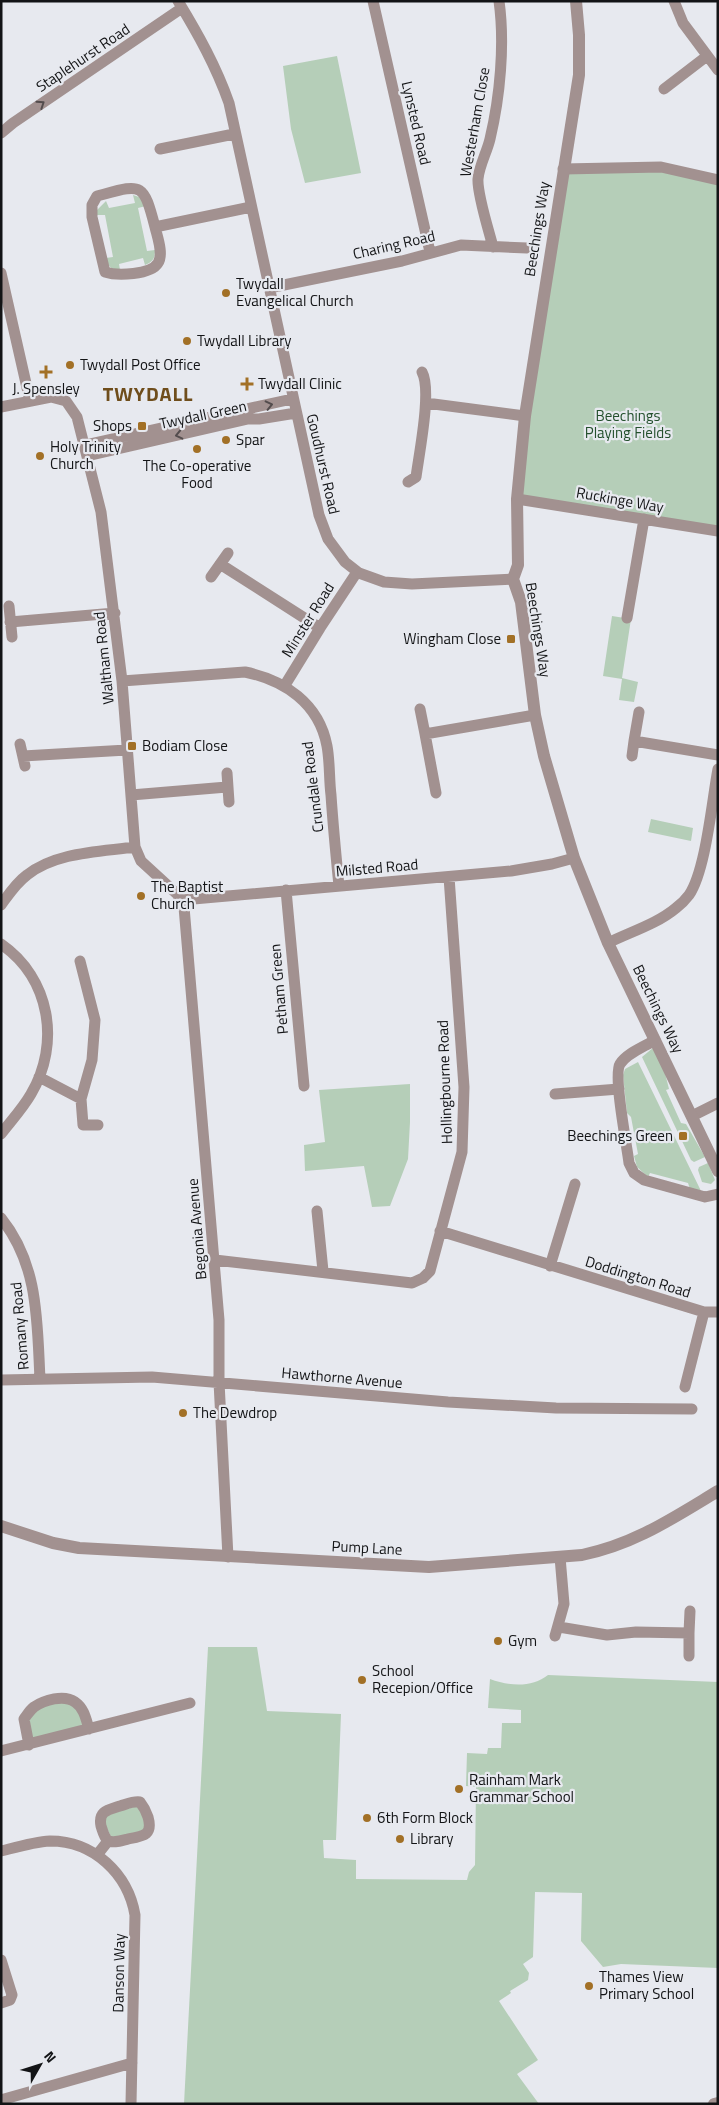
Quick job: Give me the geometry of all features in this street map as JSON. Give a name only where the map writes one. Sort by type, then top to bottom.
[{"type":"street","name":"Lynsted Road","points":[[373,1],[430,252]]},
{"type":"street","name":"Westerham Close","points":[[493,247],[478,180],[490,139],[496,102],[501,52],[499,1]]},
{"type":"street","name":"Beechings Way","points":[[576,1],[579,35],[579,75],[525,416],[517,499],[518,565],[513,579],[521,602],[535,716],[544,756],[574,858],[608,943],[718,1171]]},
{"type":"street","points":[[674,1],[683,23],[712,56],[718,70]]},
{"type":"street","name":"Staplehurst Road","points":[[1,133],[180,5]]},
{"type":"street","name":"Goudhurst Road","points":[[180,5],[208,52],[220,77],[229,103],[234,134],[292,400],[323,529],[339,555],[358,572],[377,580],[395,584],[513,579]]},
{"type":"street","points":[[664,89],[712,56]]},
{"type":"street","points":[[160,149],[234,134]]},
{"type":"street","points":[[563,169],[661,167],[718,180]]},
{"type":"street","points":[[132,188],[140,190],[146,194],[155,227],[160,255],[158,263],[151,269],[122,275],[105,272],[92,216],[92,205],[97,196],[132,188]]},
{"type":"street","points":[[155,227],[251,207]]},
{"type":"street","name":"Charing Road","points":[[269,288],[402,262],[430,252],[461,245],[528,248]]},
{"type":"street","points":[[1,273],[30,401],[1,407]]},
{"type":"street","points":[[408,482],[416,477],[426,403],[426,378],[422,372]]},
{"type":"street","name":"Waltham Road","points":[[30,401],[51,396],[66,401],[74,410],[101,512],[122,681],[135,848]]},
{"type":"street","name":"Twydall Green","points":[[86,450],[292,400]]},
{"type":"street","points":[[426,403],[525,416]]},
{"type":"street","name":"Twydall Green","points":[[86,450],[248,419],[259,419],[296,412]]},
{"type":"street","name":"Ruckinge Way","points":[[517,499],[718,531]]},
{"type":"street","points":[[627,618],[644,519]]},
{"type":"street","points":[[211,577],[228,552]]},
{"type":"street","points":[[220,564],[320,628]]},
{"type":"street","name":"Minster Road","points":[[285,685],[320,628],[358,572]]},
{"type":"street","points":[[9,606],[12,637]]},
{"type":"street","points":[[10,622],[115,613]]},
{"type":"street","name":"Crundale Road","points":[[122,681],[245,672],[264,676],[285,685],[303,700],[318,721],[326,745],[339,886]]},
{"type":"street","points":[[420,709],[436,793]]},
{"type":"street","points":[[632,756],[639,712]]},
{"type":"street","points":[[425,734],[535,716]]},
{"type":"street","points":[[634,741],[718,755]]},
{"type":"street","points":[[20,744],[24,761],[127,750]]},
{"type":"street","points":[[608,943],[662,917],[675,909],[689,895],[712,841],[718,769]]},
{"type":"street","points":[[227,773],[229,802]]},
{"type":"street","points":[[131,795],[227,787]]},
{"type":"street","points":[[1,905],[26,875],[41,866],[70,855],[135,848],[141,861],[182,900]]},
{"type":"street","name":"Milsted Road","points":[[182,900],[522,870],[574,858]]},
{"type":"street","name":"Hollingbourne Road","points":[[215,1260],[323,1271],[412,1283],[423,1278],[430,1271],[462,1152],[464,1087],[449,877]]},
{"type":"street","name":"Petham Green","points":[[286,890],[304,1086]]},
{"type":"street","name":"Begonia Avenue","points":[[182,900],[215,1260],[228,1557]]},
{"type":"street","points":[[1,944],[23,963],[32,977],[43,998],[48,1023],[48,1051],[39,1077],[31,1094],[1,1134]]},
{"type":"street","points":[[80,961],[95,1020],[92,1060],[81,1100],[83,1125],[98,1124]]},
{"type":"street","points":[[655,1040],[625,1058],[619,1065],[617,1072],[630,1163],[634,1174],[644,1180],[705,1197],[718,1194]]},
{"type":"street","points":[[39,1077],[81,1100]]},
{"type":"street","points":[[555,1094],[619,1089]]},
{"type":"street","points":[[692,1116],[718,1103]]},
{"type":"street","points":[[550,1266],[575,1184]]},
{"type":"street","points":[[317,1212],[323,1271]]},
{"type":"street","name":"Romany Road","points":[[1,1218],[19,1244],[32,1279],[36,1306],[40,1379]]},
{"type":"street","name":"Doddington Road","points":[[440,1231],[704,1312],[718,1312]]},
{"type":"street","points":[[680,1409],[704,1312]]},
{"type":"street","name":"Hawthorne Avenue","points":[[1,1380],[141,1376],[448,1402],[556,1408],[692,1409]]},
{"type":"street","name":"Pump Lane","points":[[1,1526],[69,1546],[228,1557],[429,1567],[590,1553],[626,1543],[672,1519],[718,1491]]},
{"type":"street","points":[[560,1557],[564,1604],[557,1631],[607,1635],[636,1632],[690,1633]]},
{"type":"street","points":[[689,1656],[690,1611]]},
{"type":"street","points":[[29,1744],[24,1719],[32,1708],[46,1702],[66,1698],[76,1702],[84,1712],[89,1729]]},
{"type":"street","points":[[1,1751],[190,1703]]},
{"type":"street","points":[[140,1802],[146,1810],[150,1824],[149,1830],[137,1837],[114,1842],[108,1841],[104,1836],[100,1820],[102,1814],[108,1809],[140,1802]]},
{"type":"street","name":"Danson Way","points":[[1,1851],[50,1841],[72,1844],[97,1855],[123,1881],[133,1902],[135,1915],[131,2104]]},
{"type":"street","points":[[97,1855],[108,1841]]},
{"type":"street","points":[[1,1960],[12,1995],[10,2000],[1,2003]]},
{"type":"street","points":[[1,2100],[132,2062]]},
{"type":"green space","points":[[337,56],[361,173],[305,183],[291,129],[283,66]]},
{"type":"green space","name":"Beechings Playing Fields","points":[[661,167],[718,180],[718,531],[517,499],[563,169]]},
{"type":"green space","points":[[133,195],[139,197],[146,206],[138,208],[147,251],[155,250],[155,255],[150,263],[145,265],[143,258],[119,264],[120,270],[115,269],[109,266],[106,258],[113,257],[105,215],[97,215],[96,211],[106,201],[109,208],[135,203]]},
{"type":"green space","points":[[612,616],[631,619],[622,678],[638,682],[634,702],[619,700],[622,679],[603,676]]},
{"type":"green space","points":[[651,819],[693,828],[691,841],[648,832]]},
{"type":"green space","points":[[654,1047],[665,1073],[669,1089],[666,1090],[681,1123],[686,1124],[705,1157],[694,1162],[691,1160],[642,1057]]},
{"type":"green space","points":[[638,1062],[701,1191],[690,1189],[688,1183],[650,1173],[648,1177],[637,1167],[634,1156],[638,1154],[631,1117],[627,1113],[623,1075],[625,1069]]},
{"type":"green space","points":[[410,1084],[408,1159],[390,1206],[372,1207],[364,1166],[305,1171],[304,1145],[325,1142],[319,1090]]},
{"type":"green space","points":[[708,1163],[715,1180],[711,1184],[702,1182],[698,1170],[699,1167]]},
{"type":"green space","name":"Rainham Mark Grammar School","points":[[208,1647],[257,1647],[267,1711],[341,1714],[336,1840],[323,1840],[324,1858],[356,1860],[356,1879],[467,1880],[469,1872],[475,1865],[476,1787],[466,1786],[467,1753],[487,1754],[488,1748],[501,1748],[502,1723],[521,1723],[521,1710],[488,1708],[490,1679],[512,1684],[528,1684],[548,1675],[718,1682],[718,1968],[621,1964],[603,1967],[581,1941],[582,1893],[535,1892],[533,1957],[523,1964],[529,1973],[528,1980],[510,1991],[511,1993],[499,2001],[538,2060],[517,2074],[539,2104],[184,2104]]},
{"type":"green space","points":[[46,1702],[76,1702],[89,1729],[29,1745],[24,1719]]},
{"type":"green space","points":[[140,1805],[146,1830],[112,1839],[105,1824],[104,1816]]},
{"type":"place","name":"Twydall Evangelical Church","points":[[226,293]]},
{"type":"place","name":"Twydall Library","points":[[187,341]]},
{"type":"place","name":"Twydall Post Office","points":[[70,365]]},
{"type":"place","name":"J. Spensley","points":[[46,372]]},
{"type":"place","name":"Twydall Clinic","points":[[247,384]]},
{"type":"place","name":"Shops","points":[[142,426]]},
{"type":"place","name":"Spar","points":[[226,440]]},
{"type":"place","name":"The Co-operative Food","points":[[197,449]]},
{"type":"place","name":"Holy Trinity Church","points":[[40,456]]},
{"type":"place","name":"Wingham Close","points":[[511,639]]},
{"type":"place","name":"Bodiam Close","points":[[132,746]]},
{"type":"place","name":"The Baptist Church","points":[[141,896]]},
{"type":"place","name":"Beechings Green","points":[[683,1136]]},
{"type":"place","name":"The Dewdrop","points":[[183,1413]]},
{"type":"place","name":"Gym","points":[[498,1641]]},
{"type":"place","name":"School Recepion/Office","points":[[362,1680]]},
{"type":"place","name":"Rainham Mark Grammar School","points":[[459,1789]]},
{"type":"place","name":"6th Form Block","points":[[367,1818]]},
{"type":"place","name":"Library","points":[[400,1839]]},
{"type":"place","name":"Thames View Primary School","points":[[589,1986]]},
{"type":"district","name":"TWYDALL","points":[[148,394]]}]
